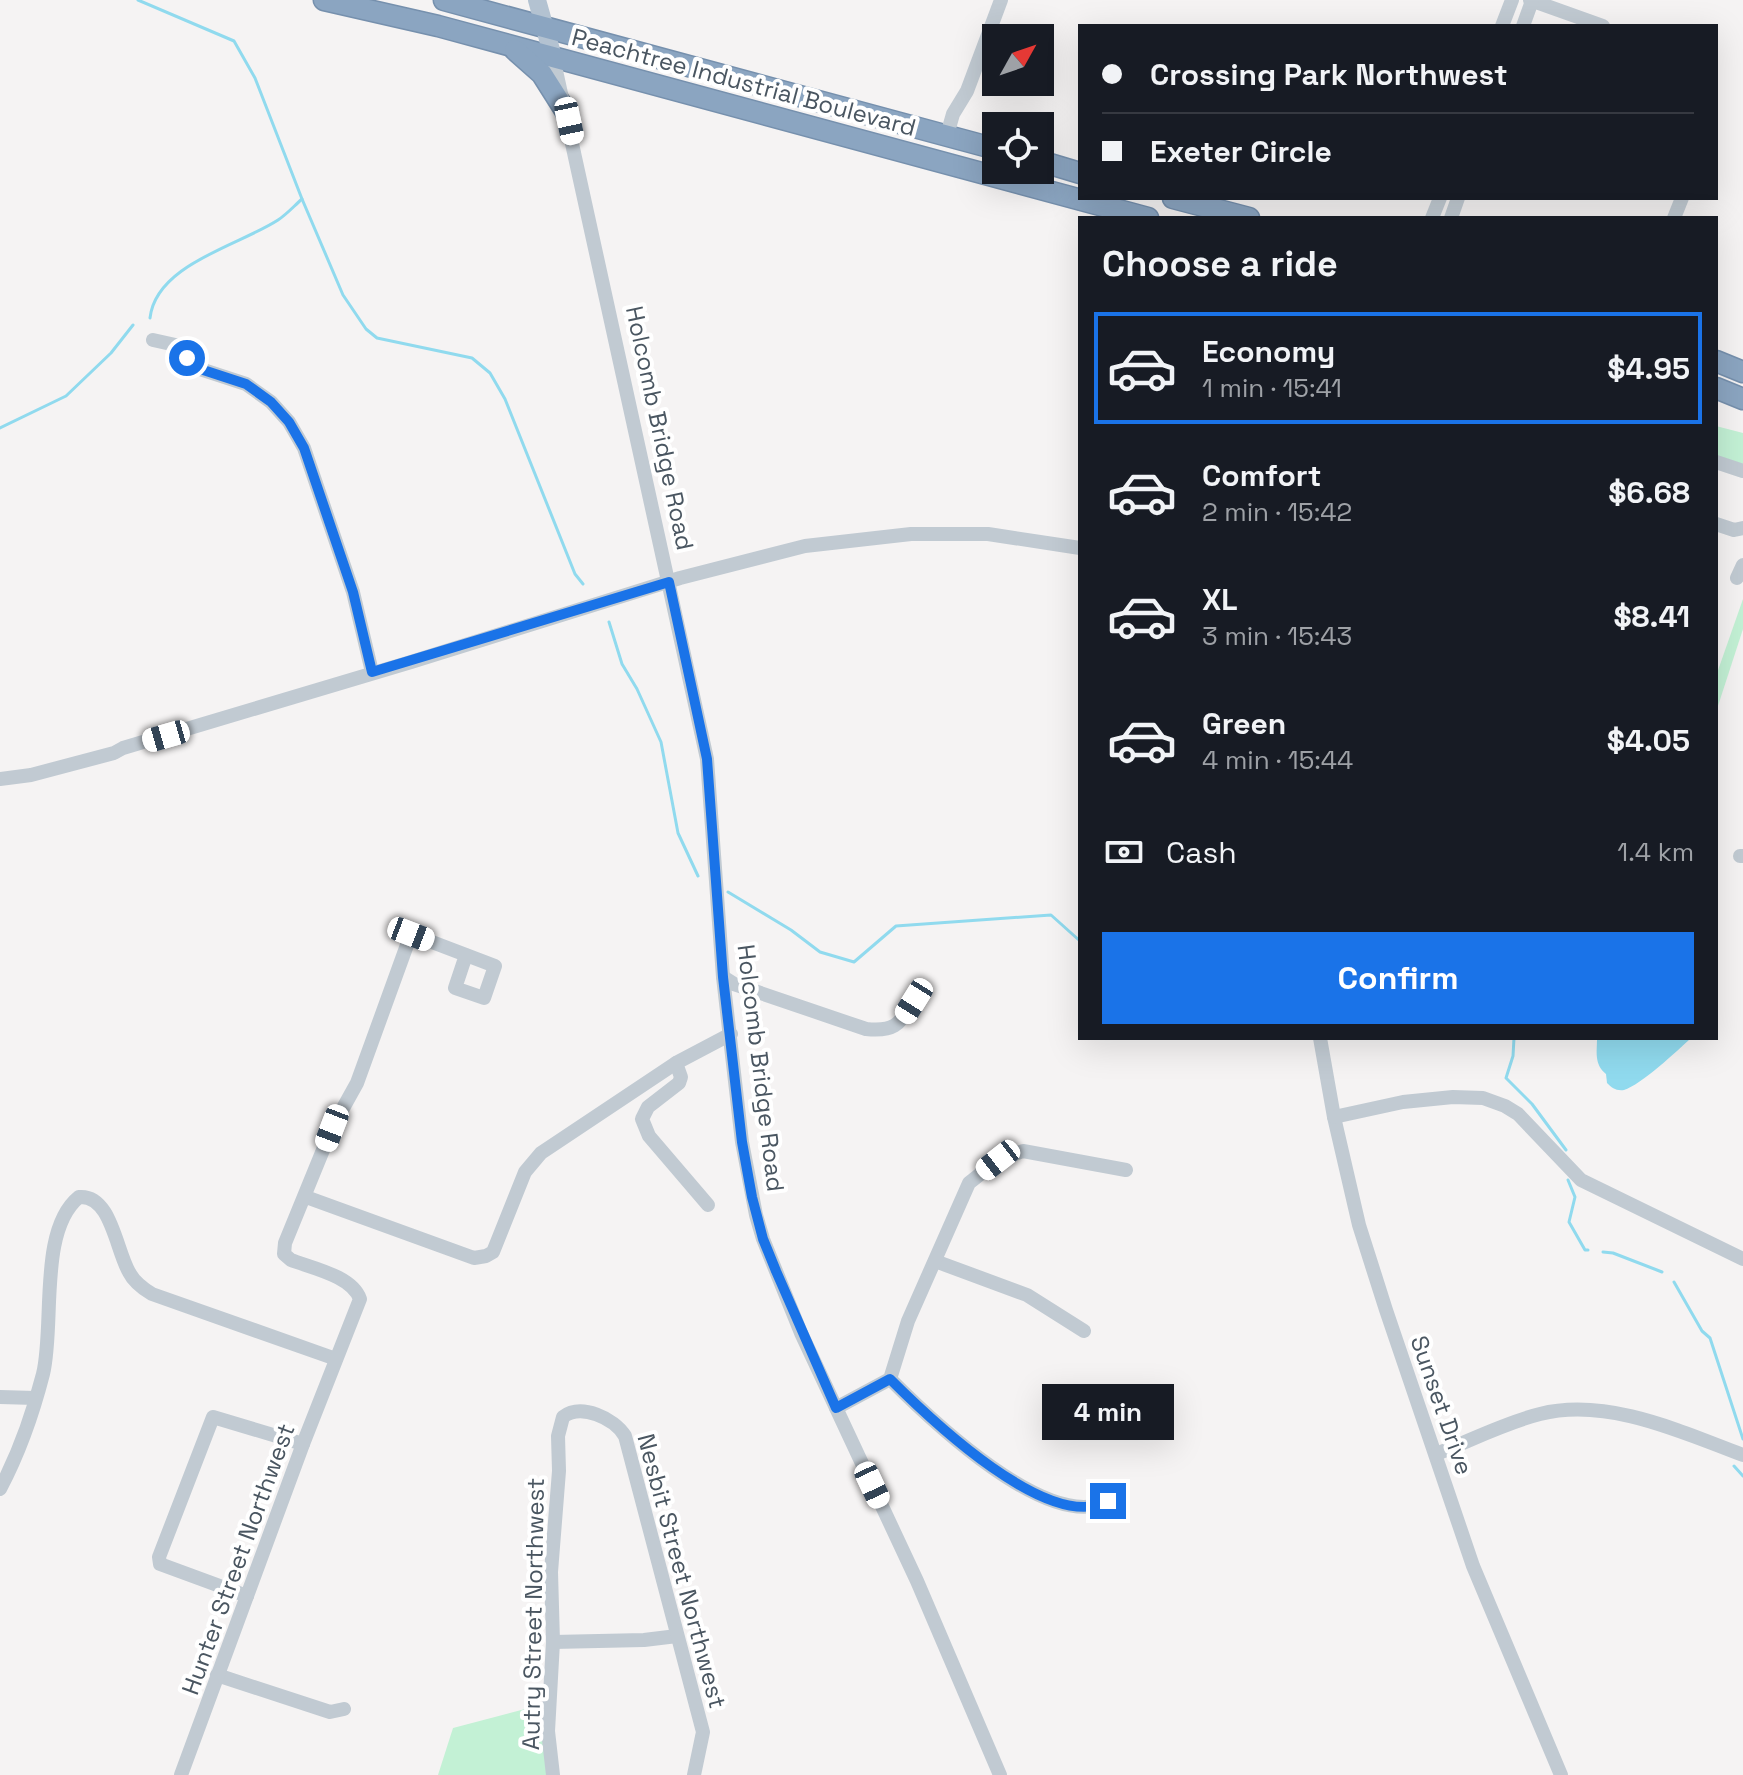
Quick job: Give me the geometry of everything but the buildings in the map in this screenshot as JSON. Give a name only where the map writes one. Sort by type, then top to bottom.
[{"type":"highway","name":"Peachtree Industrial Boulevard","points":[[324,0],[508,45],[1078,199]]},
{"type":"highway","name":"Peachtree Industrial Boulevard","points":[[444,0],[982,145]]},
{"type":"highway","points":[[491,13],[512,0]]},
{"type":"highway","points":[[508,45],[542,74],[568,115]]},
{"type":"highway","points":[[1054,165],[1078,172]]},
{"type":"highway","name":"Peachtree Industrial Boulevard","points":[[1081,200],[1141,216]]},
{"type":"highway","points":[[1181,200],[1241,216]]},
{"type":"highway","points":[[1718,362],[1743,372]]},
{"type":"highway","points":[[1718,389],[1743,399]]},
{"type":"main road","name":"Holcomb Bridge Road","points":[[537,0],[553,57]]},
{"type":"street","points":[[947,135],[1001,0]]},
{"type":"street","points":[[1503,24],[1512,0]]},
{"type":"street","points":[[1524,24],[1534,1],[1597,24]]},
{"type":"street","name":"Holcomb Bridge Road","points":[[553,57],[707,759],[723,977],[742,1142],[760,1227],[801,1333],[917,1581],[1000,1775]]},
{"type":"street","points":[[153,340],[180,346],[191,366],[246,384],[271,402],[289,422],[304,448],[353,592],[372,672]]},
{"type":"street","points":[[1718,463],[1743,471]]},
{"type":"street","points":[[1718,525],[1734,530],[1743,528]]},
{"type":"street","points":[[0,779],[31,775],[114,753],[669,582],[805,546],[911,534],[988,534],[1078,548]]},
{"type":"street","points":[[466,955],[411,934],[357,1083],[332,1128],[306,1197],[474,1258],[486,1256],[493,1252],[525,1172],[541,1153],[676,1063],[731,1034]]},
{"type":"street","points":[[723,977],[734,984],[866,1029],[884,1031],[899,1024],[914,1001]]},
{"type":"street","name":"Sunset Drive","points":[[1320,1040],[1359,1225],[1473,1566],[1561,1775]]},
{"type":"street","points":[[676,1063],[681,1077],[679,1083],[648,1107],[642,1119],[649,1136],[708,1205]]},
{"type":"street","points":[[1334,1117],[1403,1102],[1453,1097],[1483,1098],[1518,1114],[1581,1180],[1743,1259]]},
{"type":"street","points":[[836,1408],[890,1379],[908,1321],[969,1183],[998,1160],[1023,1151],[1126,1170]]},
{"type":"street","points":[[0,1489],[18,1453],[47,1354],[59,1226],[67,1209],[79,1197],[92,1199],[107,1214],[128,1271],[140,1286],[152,1294],[336,1359]]},
{"type":"street","name":"Hunter Street Northwest","points":[[181,1775],[360,1299],[357,1290],[348,1283],[291,1260],[284,1254],[285,1243],[306,1197]]},
{"type":"street","points":[[935,1261],[1027,1295],[1084,1331]]},
{"type":"street","points":[[890,1379],[978,1460],[1025,1488],[1063,1503],[1095,1508],[1108,1501]]},
{"type":"street","points":[[0,1397],[35,1398]]},
{"type":"street","points":[[1436,1454],[1540,1413],[1577,1409],[1618,1414],[1684,1433],[1743,1455]]},
{"type":"street","name":"Nesbit Street Northwest","points":[[558,1453],[561,1420],[570,1412],[598,1415],[623,1433],[703,1732],[694,1775]]},
{"type":"street","points":[[247,1596],[160,1564],[159,1557],[213,1417],[303,1444]]},
{"type":"street","name":"Autry Street Northwest","points":[[553,1775],[548,1731],[553,1642],[551,1572],[558,1453]]},
{"type":"street","points":[[553,1642],[644,1640],[677,1636]]},
{"type":"street","points":[[217,1675],[330,1712],[344,1709]]},
{"type":"green space","points":[[1718,427],[1743,433],[1743,464],[1718,458]]},
{"type":"green space","points":[[1743,599],[1743,629],[1718,706],[1718,670]]},
{"type":"green space","points":[[548,1703],[553,1775],[438,1775],[453,1728]]},
{"type":"water","points":[[1597,1040],[1689,1040],[1649,1075],[1624,1090],[1614,1089],[1607,1083],[1597,1053]]},
{"type":"waterway","points":[[138,0],[234,41],[255,78],[343,295],[366,329],[377,338],[472,358],[490,373],[505,399],[575,574],[583,584]]},
{"type":"waterway","points":[[150,318],[156,299],[167,283],[183,270],[278,220],[302,199]]},
{"type":"waterway","points":[[0,428],[66,396],[111,353],[133,325]]},
{"type":"waterway","points":[[609,622],[622,664],[661,742],[678,833],[698,876]]},
{"type":"waterway","points":[[728,892],[791,930],[820,952],[854,962],[896,926],[1051,915],[1078,939]]},
{"type":"waterway","points":[[1514,1040],[1506,1078],[1532,1104],[1566,1150]]},
{"type":"waterway","points":[[1568,1180],[1575,1197],[1569,1222],[1585,1250],[1588,1250]]},
{"type":"waterway","points":[[1603,1252],[1662,1272]]},
{"type":"waterway","points":[[1674,1282],[1702,1331],[1710,1338],[1743,1439]]},
{"type":"waterway","points":[[1734,1466],[1743,1476]]},
{"type":"route","points":[[187,358],[191,366],[246,384],[271,402],[289,422],[304,448],[353,592],[372,672],[669,582],[707,759],[723,977],[742,1142],[752,1197],[763,1239],[836,1408],[890,1379],[978,1460],[1025,1488],[1063,1503],[1095,1508],[1108,1501]]}]
